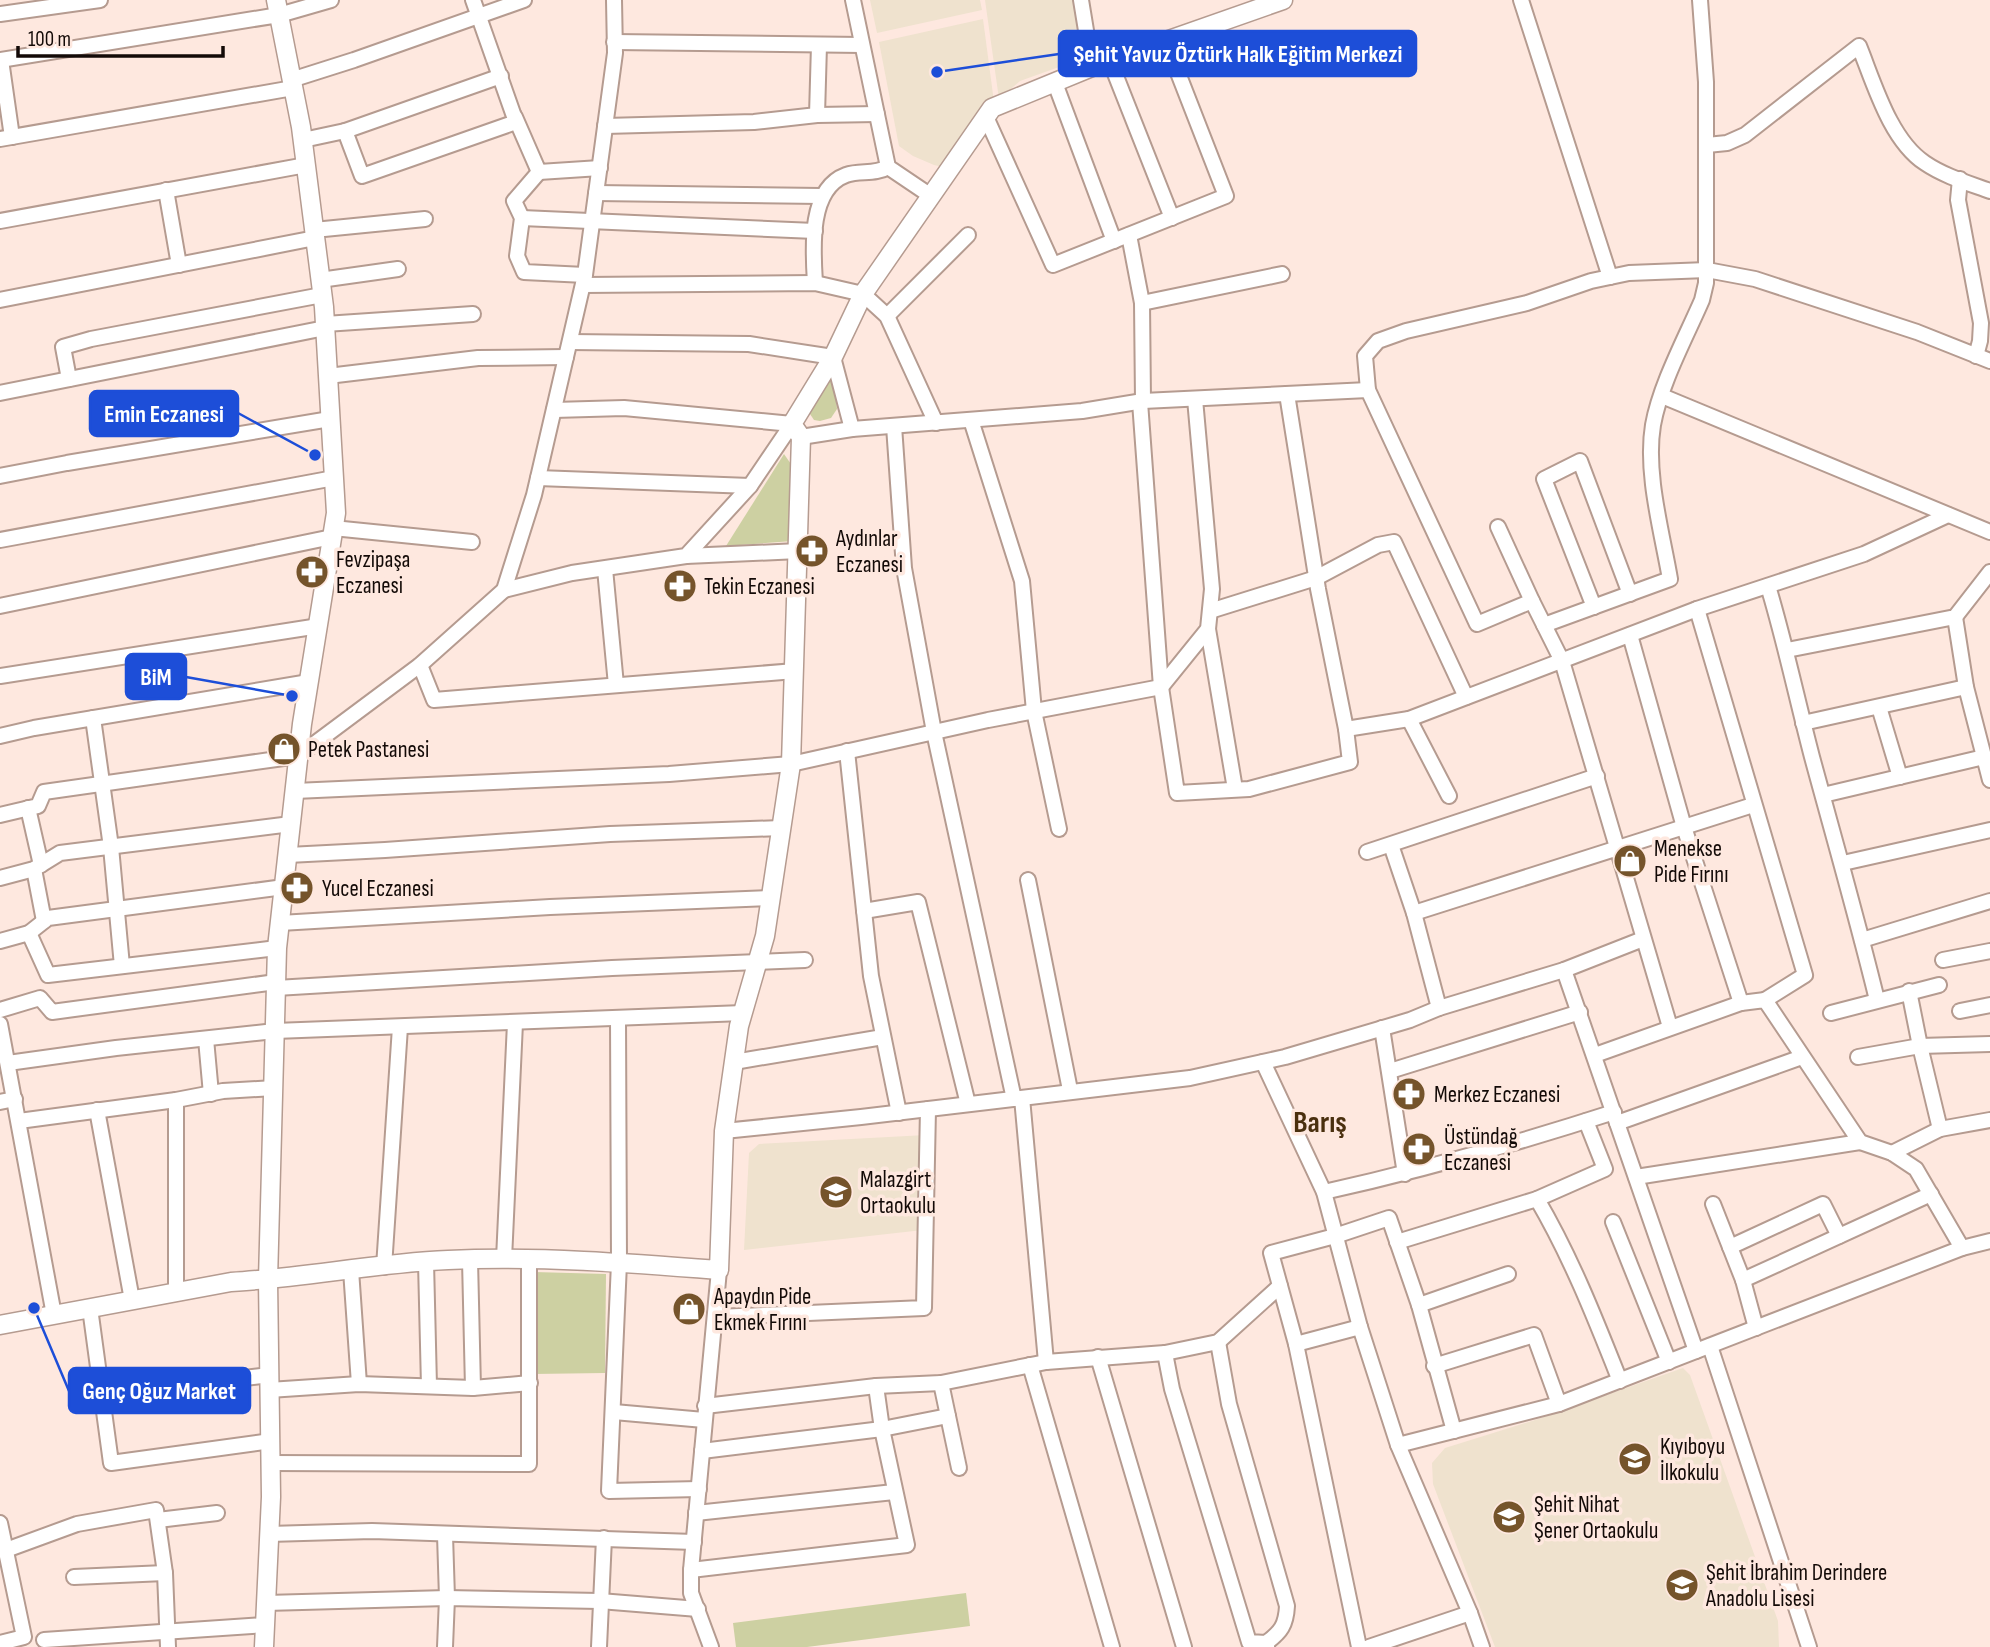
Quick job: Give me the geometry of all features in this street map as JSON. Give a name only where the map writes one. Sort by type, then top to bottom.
[{"type":"main road","points":[[0,1325],[231,1282],[426,1262],[529,1258],[719,1270],[724,1130],[743,1013],[765,936],[791,764],[799,551],[797,430],[863,294],[992,108],[1092,67],[1275,1]]},
{"type":"main road","points":[[264,1647],[271,1463],[268,1280],[277,948],[309,682],[336,513],[321,287],[303,140],[277,7]]},
{"type":"street","points":[[0,14],[53,4],[97,0]]},
{"type":"street","points":[[331,0],[277,7],[0,60],[6,138],[292,83],[524,0]]},
{"type":"street","points":[[474,0],[515,117],[539,172]]},
{"type":"street","points":[[504,590],[526,525],[584,280],[605,127],[614,42],[614,0]]},
{"type":"street","points":[[853,0],[888,167],[931,195]]},
{"type":"street","points":[[1081,0],[1092,67]]},
{"type":"street","points":[[1521,0],[1610,277]]},
{"type":"street","points":[[1544,625],[1670,579],[1655,495],[1653,426],[1662,396],[1702,300],[1707,270],[1707,145],[1700,0]]},
{"type":"street","points":[[986,117],[1053,265],[1226,196],[1166,41]]},
{"type":"street","points":[[614,42],[862,45]]},
{"type":"street","points":[[817,115],[819,45]]},
{"type":"street","points":[[1707,145],[1727,143],[1745,135],[1859,46],[1895,130],[1908,149],[1926,164],[1990,191]]},
{"type":"street","points":[[1110,61],[1172,218]]},
{"type":"street","points":[[303,140],[345,131],[501,76]]},
{"type":"street","points":[[1055,83],[1114,241]]},
{"type":"street","points":[[605,127],[754,122],[817,115],[877,114]]},
{"type":"street","points":[[345,131],[362,176],[516,122],[515,117]]},
{"type":"street","points":[[0,220],[306,165]]},
{"type":"street","points":[[815,283],[815,231],[821,196],[829,185],[840,177],[888,167]]},
{"type":"street","points":[[600,168],[539,172],[514,201],[522,218],[517,256],[524,272],[584,280],[815,283],[863,294],[887,316],[936,423]]},
{"type":"street","points":[[1960,179],[1958,200],[1981,323],[1983,359]]},
{"type":"street","points":[[166,190],[179,265]]},
{"type":"street","points":[[596,193],[821,196]]},
{"type":"street","points":[[522,218],[815,231]]},
{"type":"street","points":[[0,300],[179,265],[314,234],[425,219]]},
{"type":"street","points":[[887,316],[968,235]]},
{"type":"street","points":[[1129,235],[1142,303],[1141,402],[1161,687],[1177,793],[1249,789],[1350,762],[1316,578],[1287,394]]},
{"type":"street","points":[[69,379],[63,347],[398,269]]},
{"type":"street","points":[[1532,601],[1477,624],[1368,390],[1365,356],[1378,341],[1406,331],[1527,303],[1610,277],[1629,273],[1707,270],[1755,279],[1917,332],[1983,359]]},
{"type":"street","points":[[1142,303],[1282,274]]},
{"type":"street","points":[[0,393],[325,326],[473,314]]},
{"type":"street","points":[[570,342],[749,344],[833,357],[852,429]]},
{"type":"street","points":[[328,376],[478,358],[566,357]]},
{"type":"street","points":[[554,410],[624,408],[797,430],[852,429],[1082,411],[1141,402],[1368,390]]},
{"type":"street","points":[[1662,396],[1990,532]]},
{"type":"street","points":[[1195,399],[1212,589],[1208,629],[1235,789]]},
{"type":"street","points":[[0,476],[330,419]]},
{"type":"street","points":[[971,420],[1022,581],[1034,711],[1059,828]]},
{"type":"street","points":[[894,426],[904,568],[934,732],[1018,1098],[1046,1362]]},
{"type":"street","points":[[686,556],[797,430]]},
{"type":"street","points":[[1594,607],[1544,480],[1580,461],[1630,594]]},
{"type":"street","points":[[0,540],[334,478]]},
{"type":"street","points":[[538,478],[750,485]]},
{"type":"street","points":[[1346,729],[1409,719],[1697,609],[1864,554],[1948,515]]},
{"type":"street","points":[[1498,527],[1563,661],[1670,1027]]},
{"type":"street","points":[[0,606],[333,533],[472,542]]},
{"type":"street","points":[[1210,611],[1316,578],[1378,545],[1394,542],[1466,697]]},
{"type":"street","points":[[0,815],[38,806],[44,792],[299,756],[421,665],[504,590],[572,573],[686,556],[799,551]]},
{"type":"street","points":[[605,569],[616,685]]},
{"type":"street","points":[[1787,650],[1955,617],[1990,572]]},
{"type":"street","points":[[1768,586],[1877,1000]]},
{"type":"street","points":[[1595,1055],[1741,1003],[1765,1000],[1805,975],[1697,609]]},
{"type":"street","points":[[1955,617],[1966,687],[1990,779]]},
{"type":"street","points":[[0,676],[318,626]]},
{"type":"street","points":[[295,791],[669,774],[791,764],[1034,711],[1161,687],[1208,629]]},
{"type":"street","points":[[1630,635],[1684,827],[1741,1003]]},
{"type":"street","points":[[421,665],[434,700],[795,671]]},
{"type":"street","points":[[0,736],[309,682]]},
{"type":"street","points":[[1803,723],[1966,687]]},
{"type":"street","points":[[1879,706],[1899,777]]},
{"type":"street","points":[[93,718],[104,784],[122,966]]},
{"type":"street","points":[[1409,719],[1449,796]]},
{"type":"street","points":[[847,751],[871,976],[899,1112]]},
{"type":"street","points":[[1822,795],[1984,757]]},
{"type":"street","points":[[1367,852],[1597,776]]},
{"type":"street","points":[[1414,913],[1753,805]]},
{"type":"street","points":[[28,808],[44,921]]},
{"type":"street","points":[[0,878],[38,867],[60,853],[291,824]]},
{"type":"street","points":[[288,855],[610,834],[781,828]]},
{"type":"street","points":[[1843,863],[1990,830]]},
{"type":"street","points":[[1391,845],[1414,913],[1439,1008]]},
{"type":"street","points":[[1028,880],[1070,1090]]},
{"type":"street","points":[[0,941],[29,933],[48,918],[284,887]]},
{"type":"street","points":[[280,923],[524,908],[771,898]]},
{"type":"street","points":[[1863,940],[1990,901]]},
{"type":"street","points":[[864,911],[918,902],[968,1104]]},
{"type":"street","points":[[29,933],[48,975],[277,948]]},
{"type":"street","points":[[724,1130],[1190,1078],[1263,1062],[1382,1028],[1564,970],[1643,940]]},
{"type":"street","points":[[1943,960],[1990,951]]},
{"type":"street","points":[[0,1010],[40,998],[52,1012],[276,985],[805,960]]},
{"type":"street","points":[[1564,970],[1636,1177],[1703,1349],[1809,1647]]},
{"type":"street","points":[[1831,1013],[1939,985]]},
{"type":"street","points":[[1909,991],[1940,1129]]},
{"type":"street","points":[[1765,1000],[1860,1142]]},
{"type":"street","points":[[1960,1011],[1990,1005]]},
{"type":"street","points":[[1390,1071],[1580,1012]]},
{"type":"street","points":[[8,1063],[275,1031],[743,1013]]},
{"type":"street","points":[[618,1018],[619,1263],[609,1492],[699,1489]]},
{"type":"street","points":[[503,1259],[515,1023]]},
{"type":"street","points":[[0,1024],[8,1063],[7,1101],[19,1121],[54,1314]]},
{"type":"street","points":[[384,1267],[400,1027]]},
{"type":"street","points":[[1382,1028],[1405,1174]]},
{"type":"street","points":[[734,1062],[883,1037]]},
{"type":"street","points":[[206,1039],[211,1094]]},
{"type":"street","points":[[1858,1057],[1920,1046],[1990,1044]]},
{"type":"street","points":[[1324,1192],[1514,1145],[1586,1121],[1616,1118],[1802,1057]]},
{"type":"street","points":[[1263,1062],[1324,1192],[1360,1327],[1398,1445],[1482,1647]]},
{"type":"street","points":[[19,1121],[211,1094],[274,1088]]},
{"type":"street","points":[[176,1100],[176,1292]]},
{"type":"street","points":[[715,1317],[925,1308],[928,1109]]},
{"type":"street","points":[[97,1111],[132,1300]]},
{"type":"street","points":[[1892,1153],[1940,1129],[1990,1120]]},
{"type":"street","points":[[1397,1242],[1537,1199],[1605,1169],[1586,1121]]},
{"type":"street","points":[[1636,1177],[1860,1142],[1892,1153],[1916,1169],[1962,1248]]},
{"type":"street","points":[[1743,1280],[1931,1194]]},
{"type":"street","points":[[1537,1199],[1583,1287],[1620,1381]]},
{"type":"street","points":[[1713,1204],[1743,1280],[1756,1328]]},
{"type":"street","points":[[1730,1247],[1823,1204],[1839,1236]]},
{"type":"street","points":[[1359,1647],[1296,1344],[1271,1253],[1335,1236],[1389,1217],[1419,1306],[1454,1431]]},
{"type":"street","points":[[1613,1222],[1669,1362]]},
{"type":"street","points":[[1398,1445],[1559,1404],[1962,1248],[1990,1241]]},
{"type":"street","points":[[271,1463],[529,1464],[529,1258]]},
{"type":"street","points":[[470,1259],[473,1388]]},
{"type":"street","points":[[426,1262],[429,1386]]},
{"type":"street","points":[[351,1270],[359,1384]]},
{"type":"street","points":[[711,1647],[691,1593],[691,1570],[719,1270]]},
{"type":"street","points":[[1419,1306],[1508,1274]]},
{"type":"street","points":[[614,1412],[705,1413],[876,1386],[941,1383],[1046,1362],[1165,1353],[1218,1342],[1280,1286]]},
{"type":"street","points":[[90,1308],[111,1462],[271,1441]]},
{"type":"street","points":[[1296,1344],[1360,1327]]},
{"type":"street","points":[[1434,1366],[1534,1335],[1559,1404]]},
{"type":"street","points":[[1165,1353],[1172,1389],[1249,1642],[1266,1645],[1286,1623],[1287,1606],[1229,1404],[1218,1342]]},
{"type":"street","points":[[1098,1357],[1184,1647]]},
{"type":"street","points":[[1030,1365],[1112,1647]]},
{"type":"street","points":[[101,1395],[269,1383],[473,1388],[530,1383]]},
{"type":"street","points":[[941,1383],[959,1468]]},
{"type":"street","points":[[691,1570],[907,1545],[894,1492],[876,1386]]},
{"type":"street","points":[[702,1451],[882,1429],[948,1416]]},
{"type":"street","points":[[696,1513],[894,1492]]},
{"type":"street","points":[[6,1550],[77,1524],[156,1510],[165,1573],[168,1647]]},
{"type":"street","points":[[158,1520],[217,1513]]},
{"type":"street","points":[[0,1523],[24,1637],[0,1643]]},
{"type":"street","points":[[269,1534],[372,1531],[694,1542]]},
{"type":"street","points":[[445,1535],[445,1647]]},
{"type":"street","points":[[599,1647],[604,1538]]},
{"type":"street","points":[[74,1577],[165,1573]]},
{"type":"street","points":[[266,1603],[447,1598],[600,1601],[698,1609]]},
{"type":"street","points":[[1374,1646],[1411,1640],[1470,1614]]},
{"type":"street","points":[[44,1640],[265,1625]]},
{"type":"shaded area","points":[[870,0],[980,0],[982,10],[877,33]]},
{"type":"shaded area","points":[[985,0],[1075,0],[1087,57],[1020,81],[999,99]]},
{"type":"shaded area","points":[[983,19],[994,102],[943,167],[934,165],[913,156],[899,146],[879,42]]},
{"type":"shaded area","name":"Malazgirt Ortaokulu","points":[[926,1135],[923,1230],[744,1250],[749,1153],[759,1144]]},
{"type":"shaded area","points":[[1683,1368],[1690,1375],[1778,1621],[1779,1647],[1495,1647],[1433,1484],[1432,1463],[1445,1448],[1535,1420]]},
{"type":"green space","points":[[830,374],[834,375],[837,409],[831,418],[814,420],[808,411]]},
{"type":"green space","points":[[784,454],[793,467],[793,541],[726,546]]},
{"type":"green space","points":[[534,1272],[606,1274],[605,1373],[533,1374]]},
{"type":"green space","points":[[966,1593],[970,1626],[807,1647],[736,1647],[733,1623]]},
{"type":"place","name":"Şehit Yavuz Öztürk Halk Eğitim Merkezi","points":[[937,72]]},
{"type":"place","name":"Emin Eczanesi","points":[[315,455]]},
{"type":"place","name":"Aydınlar Eczanesi","points":[[812,551]]},
{"type":"place","name":"Fevzipaşa Eczanesi","points":[[312,572]]},
{"type":"place","name":"Tekin Eczanesi","points":[[680,586]]},
{"type":"place","name":"BiM","points":[[292,696]]},
{"type":"place","name":"Petek Pastanesi","points":[[284,749]]},
{"type":"place","name":"Menekse Pide Fırını","points":[[1630,861]]},
{"type":"place","name":"Yucel Eczanesi","points":[[297,888]]},
{"type":"place","name":"Merkez Eczanesi","points":[[1409,1094]]},
{"type":"place","name":"Üstündağ Eczanesi","points":[[1419,1149]]},
{"type":"place","name":"Malazgirt Ortaokulu","points":[[836,1192]]},
{"type":"place","name":"Genç Oğuz Market","points":[[34,1308]]},
{"type":"place","name":"Apaydın Pide Ekmek Fırını","points":[[689,1309]]},
{"type":"place","name":"Kıyıboyu İlkokulu","points":[[1635,1459]]},
{"type":"place","name":"Şehit Nihat Şener Ortaokulu","points":[[1509,1517]]},
{"type":"place","name":"Şehit İbrahim Derindere Anadolu Lisesi","points":[[1682,1585]]},
{"type":"district","name":"Barış","points":[[1320,1122]]}]
